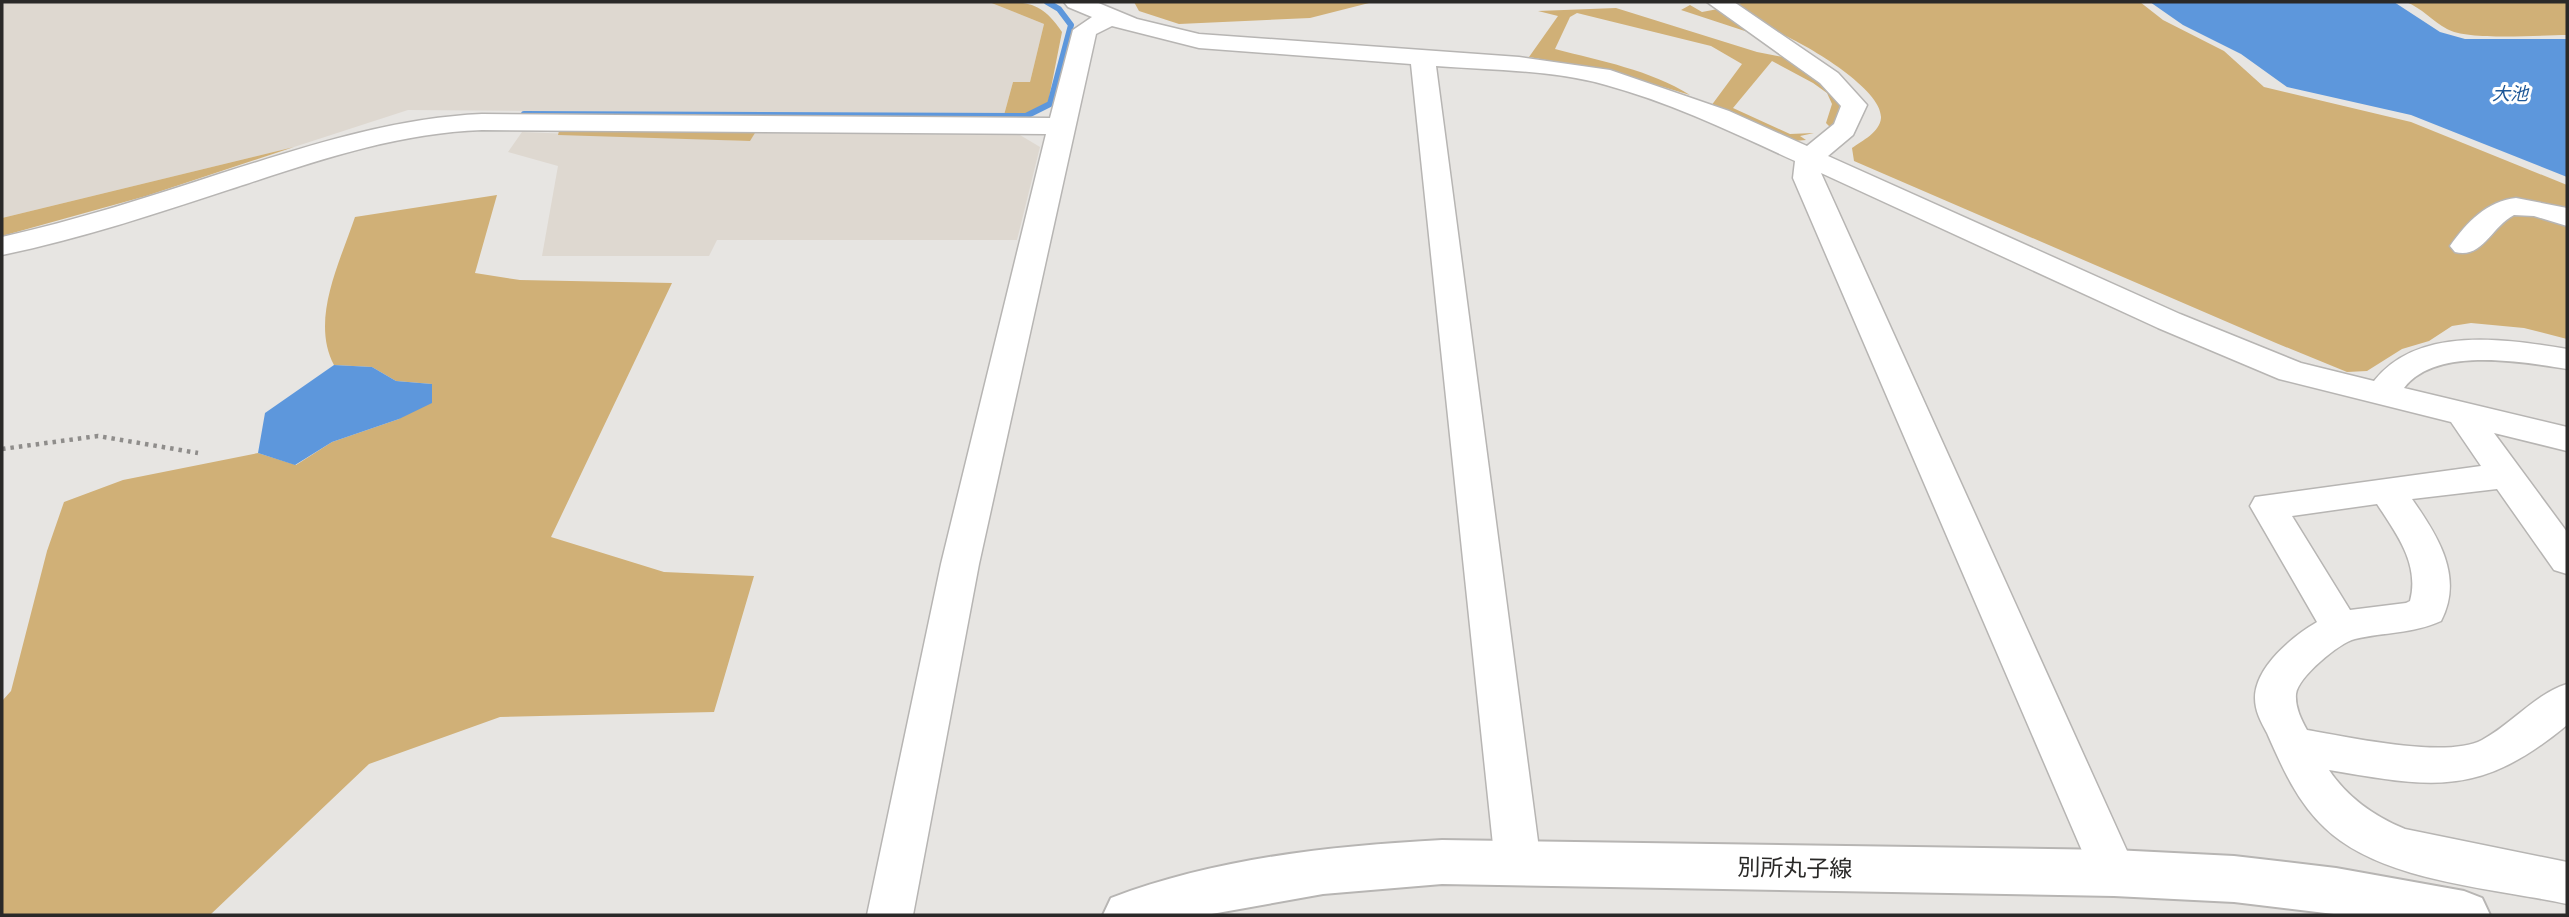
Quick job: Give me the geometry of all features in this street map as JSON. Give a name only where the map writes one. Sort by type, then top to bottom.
[{"type":"main road","name":"別所丸子線","points":[[1129,915],[1166,901],[1360,866],[1442,862],[2114,873],[2234,878],[2336,891],[2465,915]]},
{"type":"street","points":[[1076,2],[1156,32],[1199,41],[1558,68],[1610,78],[1720,117],[2181,326],[2291,371],[2464,416],[2567,439]]},
{"type":"street","points":[[1719,2],[1829,78],[1854,105],[1849,125],[1839,136],[1809,156]]},
{"type":"street","points":[[890,915],[960,564],[1061,126],[1085,30],[1111,17]]},
{"type":"street","points":[[1423,58],[1518,864]]},
{"type":"street","points":[[2,246],[101,219],[373,134],[435,123],[1061,126]]},
{"type":"street","points":[[1809,156],[1807,177],[2114,873]]},
{"type":"street","points":[[2465,246],[2501,211],[2510,207],[2546,210],[2567,217]]},
{"type":"street","points":[[2381,395],[2390,377],[2417,362],[2454,352],[2485,351],[2567,359]]},
{"type":"street","points":[[2464,416],[2567,560]]},
{"type":"street","points":[[2341,628],[2268,506],[2506,475]]},
{"type":"street","points":[[2386,491],[2414,532],[2435,580],[2427,610],[2411,620],[2341,628],[2299,657],[2277,688],[2278,714],[2318,790],[2338,813],[2367,832],[2414,853],[2567,883]]},
{"type":"street","points":[[2294,746],[2452,765],[2490,757],[2567,701]]},
{"type":"path","points":[[2,449],[98,436],[198,453]]},
{"type":"shaded area","points":[[2,2],[989,2],[1044,24],[1030,82],[1013,82],[1004,115],[408,110],[294,147],[2,218]]},
{"type":"shaded area","points":[[989,2],[1032,5],[1047,14],[1062,32],[1048,103],[1025,115],[1004,115],[1013,82],[1030,82],[1044,24]]},
{"type":"shaded area","points":[[1134,2],[1373,2],[1310,18],[1179,24],[1139,11]]},
{"type":"shaded area","points":[[1746,2],[2140,2],[2163,20],[2224,51],[2264,87],[2411,122],[2567,185],[2567,339],[2524,328],[2471,323],[2452,326],[2429,341],[2402,349],[2367,371],[2347,372],[2276,343],[1854,161],[1852,148],[1870,136],[1880,123],[1877,105],[1867,91],[1832,63],[1792,39],[1756,23],[1733,5]]},
{"type":"shaded area","points":[[2406,2],[2567,2],[2567,35],[2487,36],[2457,33]]},
{"type":"shaded area","points":[[1690,5],[1702,12],[1718,9],[1757,35],[1681,10]]},
{"type":"shaded area","points":[[1616,8],[1757,52],[1788,58],[1819,80],[1840,104],[1835,124],[1831,128],[1826,123],[1832,104],[1827,93],[1772,61],[1733,108],[1790,134],[1814,133],[1800,136],[1806,140],[1794,141],[1711,106],[1742,64],[1711,46],[1577,13],[1570,17],[1555,49],[1642,73],[1690,95],[1613,72],[1529,57],[1558,16],[1538,11]]},
{"type":"shaded area","points":[[559,131],[755,133],[750,141],[558,135]]},
{"type":"shaded area","points":[[522,132],[749,141],[755,133],[1020,135],[1040,147],[1017,240],[717,240],[709,256],[542,256],[558,166],[508,152]]},
{"type":"shaded area","points":[[294,147],[146,196],[2,236],[2,218]]},
{"type":"shaded area","points":[[497,195],[475,273],[520,280],[672,283],[551,537],[664,572],[754,576],[714,712],[500,717],[369,764],[210,915],[2,915],[2,701],[11,691],[47,551],[64,502],[123,480],[258,453],[296,465],[332,442],[399,419],[432,384],[396,381],[372,367],[334,365],[327,348],[326,310],[330,291],[355,217]]},
{"type":"water","name":"大池","points":[[2150,2],[2394,2],[2440,32],[2465,39],[2567,39],[2567,177],[2411,115],[2287,87],[2241,54],[2183,25]]},
{"type":"water","points":[[334,365],[372,367],[396,381],[432,384],[432,403],[399,419],[332,442],[295,465],[258,453],[265,413]]},
{"type":"waterway","points":[[524,114],[1026,116],[1050,104],[1071,25],[1059,9],[1047,2]]}]
